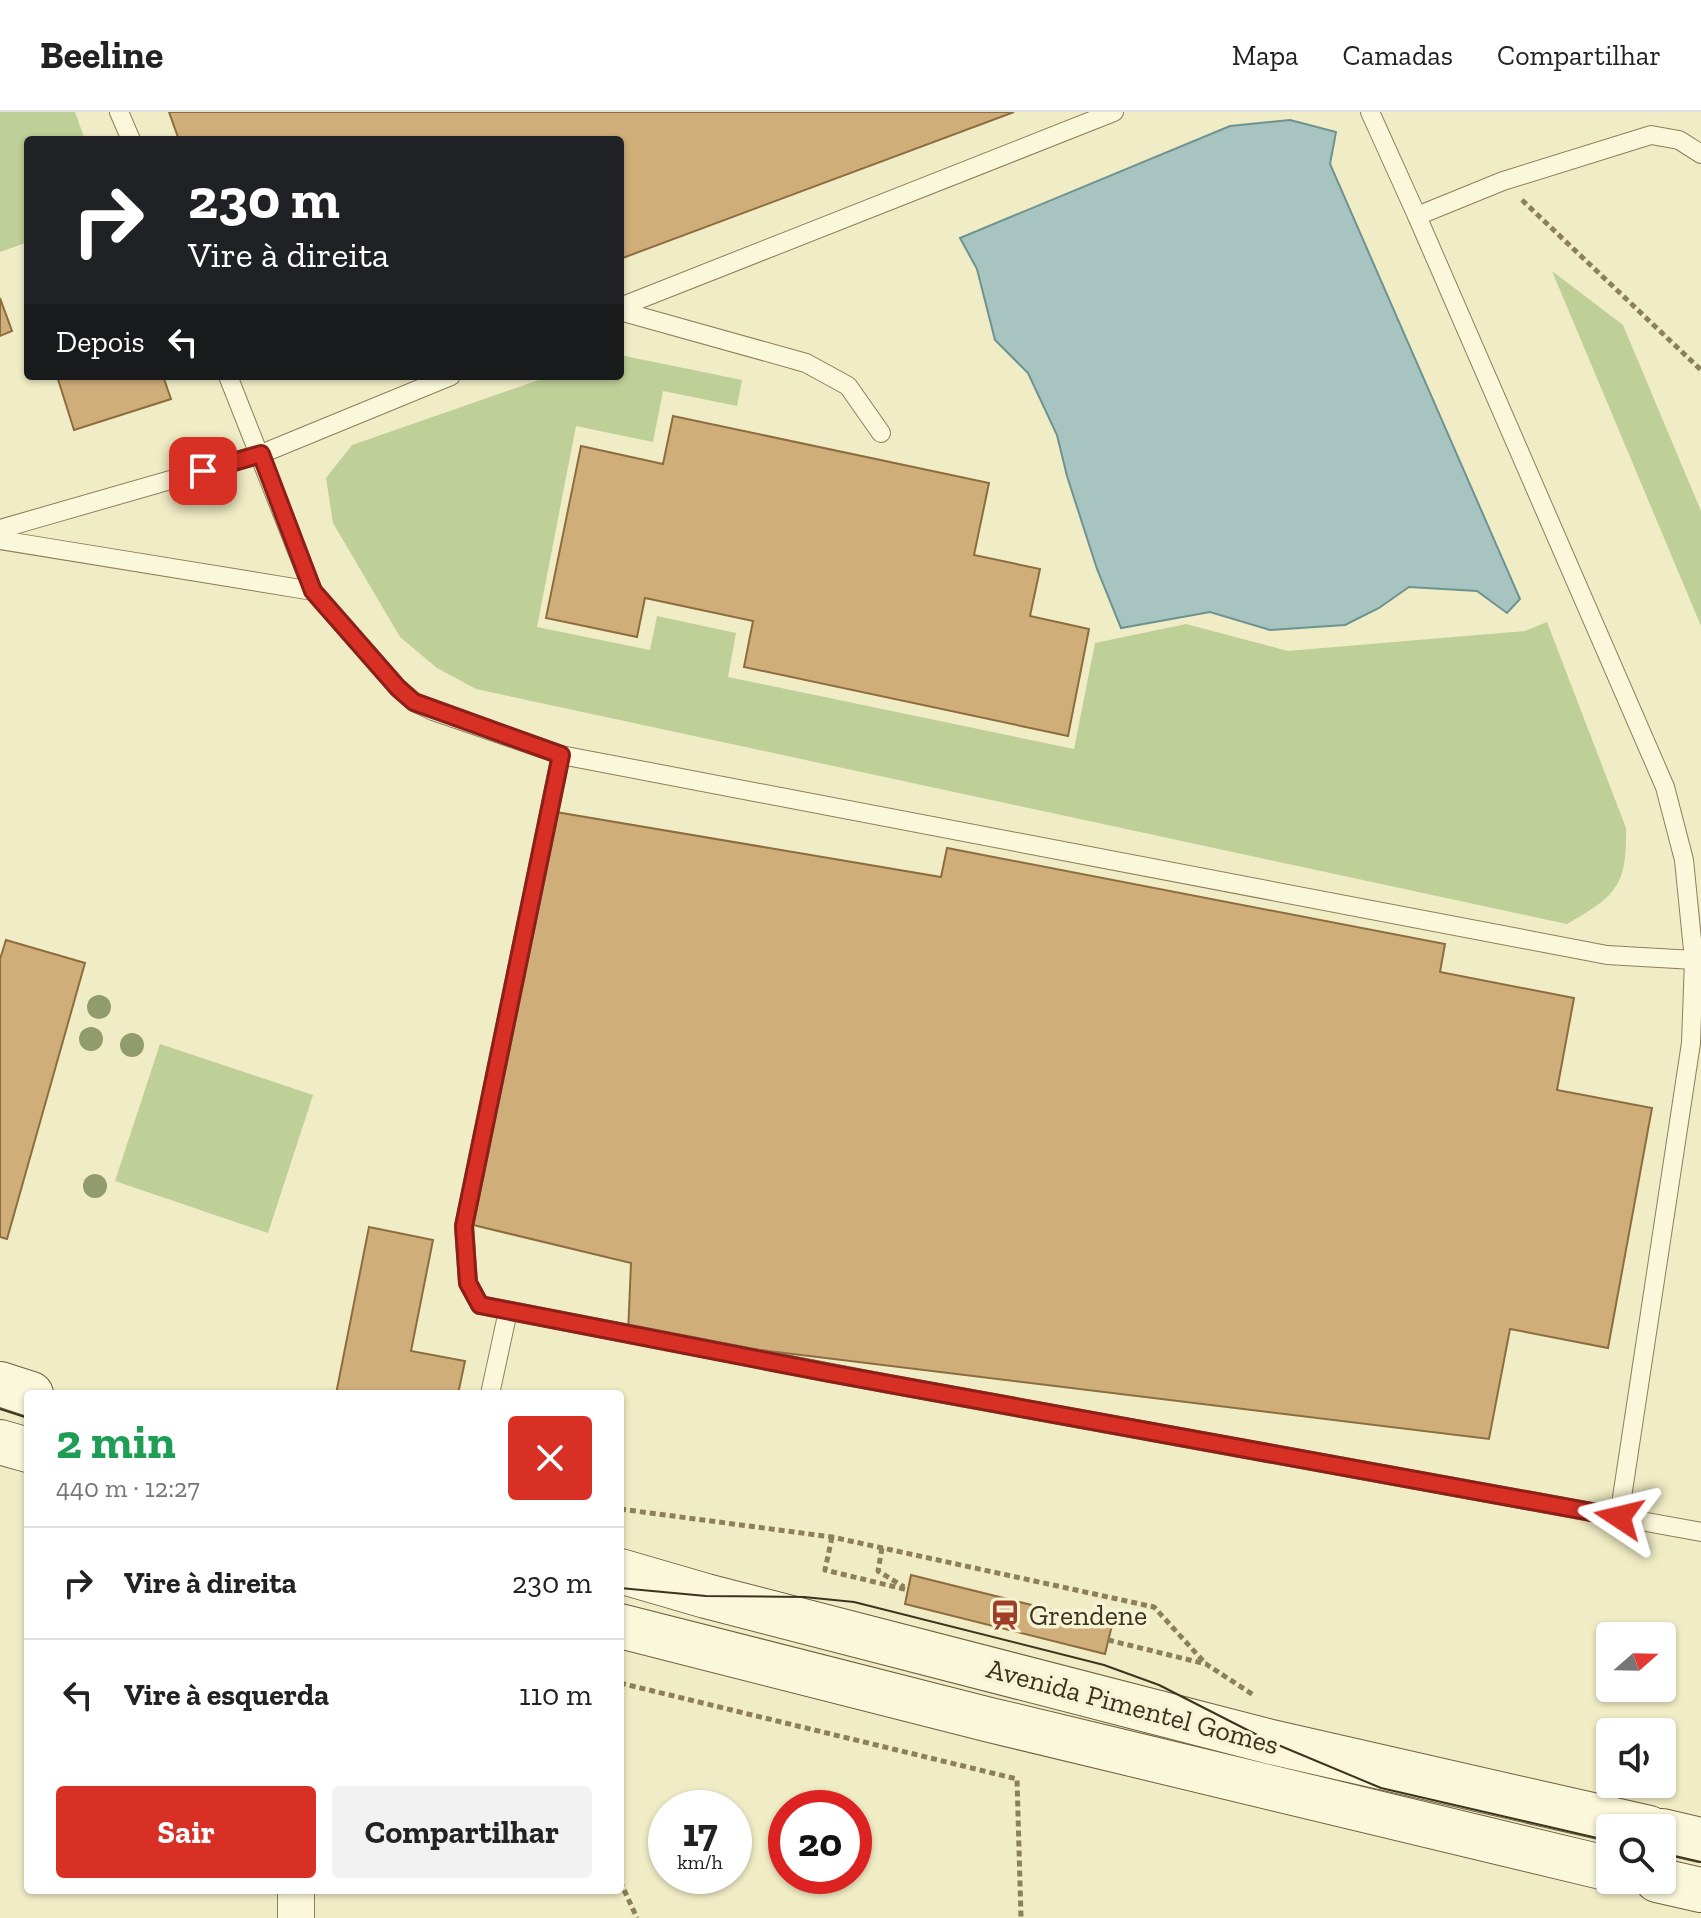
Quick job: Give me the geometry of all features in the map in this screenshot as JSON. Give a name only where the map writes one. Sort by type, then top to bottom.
[{"type":"main road","points":[[0,1384],[24,1392]]},
{"type":"main road","points":[[0,1442],[24,1449]]},
{"type":"main road","name":"Avenida Pimentel Gomes","points":[[624,1572],[1271,1742],[1596,1816]]},
{"type":"main road","name":"Avenida Pimentel Gomes","points":[[624,1627],[990,1720],[1596,1866]]},
{"type":"main road","points":[[1676,1834],[1701,1840]]},
{"type":"main road","points":[[1676,1884],[1701,1890]]},
{"type":"street","points":[[296,1894],[296,1918]]},
{"type":"lane","points":[[119,112],[129,136]]},
{"type":"lane","points":[[624,307],[1114,112]]},
{"type":"lane","points":[[1370,112],[1665,787],[1684,860],[1694,960],[1691,1043],[1619,1517]]},
{"type":"lane","points":[[1417,216],[1503,181],[1651,135],[1679,140],[1701,154]]},
{"type":"lane","points":[[624,310],[806,363],[848,386],[881,433]]},
{"type":"lane","points":[[230,380],[313,591],[398,688],[414,702],[561,755],[1607,955],[1694,960]]},
{"type":"lane","points":[[0,529],[261,454],[441,380]]},
{"type":"lane","points":[[0,540],[313,591]]},
{"type":"lane","points":[[561,755],[464,1226],[468,1283],[480,1305],[904,1387],[1701,1532]]},
{"type":"lane","points":[[491,1390],[508,1311]]},
{"type":"path","points":[[1503,181],[1701,370]]},
{"type":"path","points":[[624,1510],[832,1537],[1154,1607],[1206,1664]]},
{"type":"path","points":[[832,1537],[825,1570],[908,1590],[878,1571],[882,1548]]},
{"type":"path","points":[[1108,1640],[1152,1651]]},
{"type":"path","points":[[624,1684],[1017,1779],[1021,1918]]},
{"type":"path","points":[[624,1890],[637,1918]]},
{"type":"green space","points":[[0,112],[75,112],[84,136],[24,136],[24,243],[0,252]]},
{"type":"green space","points":[[1552,271],[1623,325],[1701,511],[1701,626]]},
{"type":"green space","points":[[624,356],[742,380],[737,406],[663,391],[653,442],[576,426],[537,627],[650,650],[657,616],[736,633],[728,677],[1074,749],[1095,643],[1186,624],[1288,651],[1525,631],[1547,622],[1626,828],[1621,876],[1608,896],[1567,924],[476,689],[437,668],[400,637],[333,523],[326,478],[352,445],[539,380],[624,380]]},
{"type":"green space","points":[[160,1044],[313,1095],[268,1233],[115,1181]]},
{"type":"water","points":[[1290,120],[1336,132],[1330,164],[1520,599],[1507,613],[1477,591],[1409,587],[1379,608],[1345,625],[1270,630],[1210,612],[1121,628],[1097,569],[1057,435],[1028,373],[995,340],[977,269],[960,238],[1230,126]]},
{"type":"building","points":[[169,112],[1014,112],[624,258],[624,136],[178,136]]},
{"type":"building","points":[[0,298],[12,331],[0,336]]},
{"type":"building","points":[[58,380],[164,380],[171,399],[74,430]]},
{"type":"building","points":[[673,416],[989,483],[974,555],[1040,569],[1030,616],[1089,629],[1068,736],[744,667],[753,621],[645,598],[637,637],[546,618],[581,446],[663,464]]},
{"type":"building","points":[[550,811],[941,877],[947,848],[1445,944],[1440,972],[1574,998],[1557,1090],[1652,1108],[1608,1348],[1510,1329],[1489,1439],[628,1334],[631,1263],[469,1224]]},
{"type":"building","points":[[6,940],[85,963],[7,1239],[0,1237],[0,959]]},
{"type":"building","points":[[369,1227],[433,1240],[411,1351],[465,1361],[459,1390],[337,1390]]},
{"type":"building","name":"Grendene","points":[[911,1575],[1112,1625],[1105,1654],[905,1604]]},
{"type":"tram line","points":[[0,1409],[24,1417]]},
{"type":"tram line","points":[[624,1588],[706,1596],[804,1597],[854,1602],[1104,1665],[1159,1685],[1271,1742],[1381,1788],[1596,1838]]},
{"type":"tram line","points":[[1676,1856],[1701,1862]]},
{"type":"place","name":"Grendene","points":[[1005,1615]]},
{"type":"route","points":[[203,471],[261,454],[313,591],[398,688],[414,702],[561,755],[464,1226],[468,1283],[480,1305],[829,1373],[1619,1517]]}]
